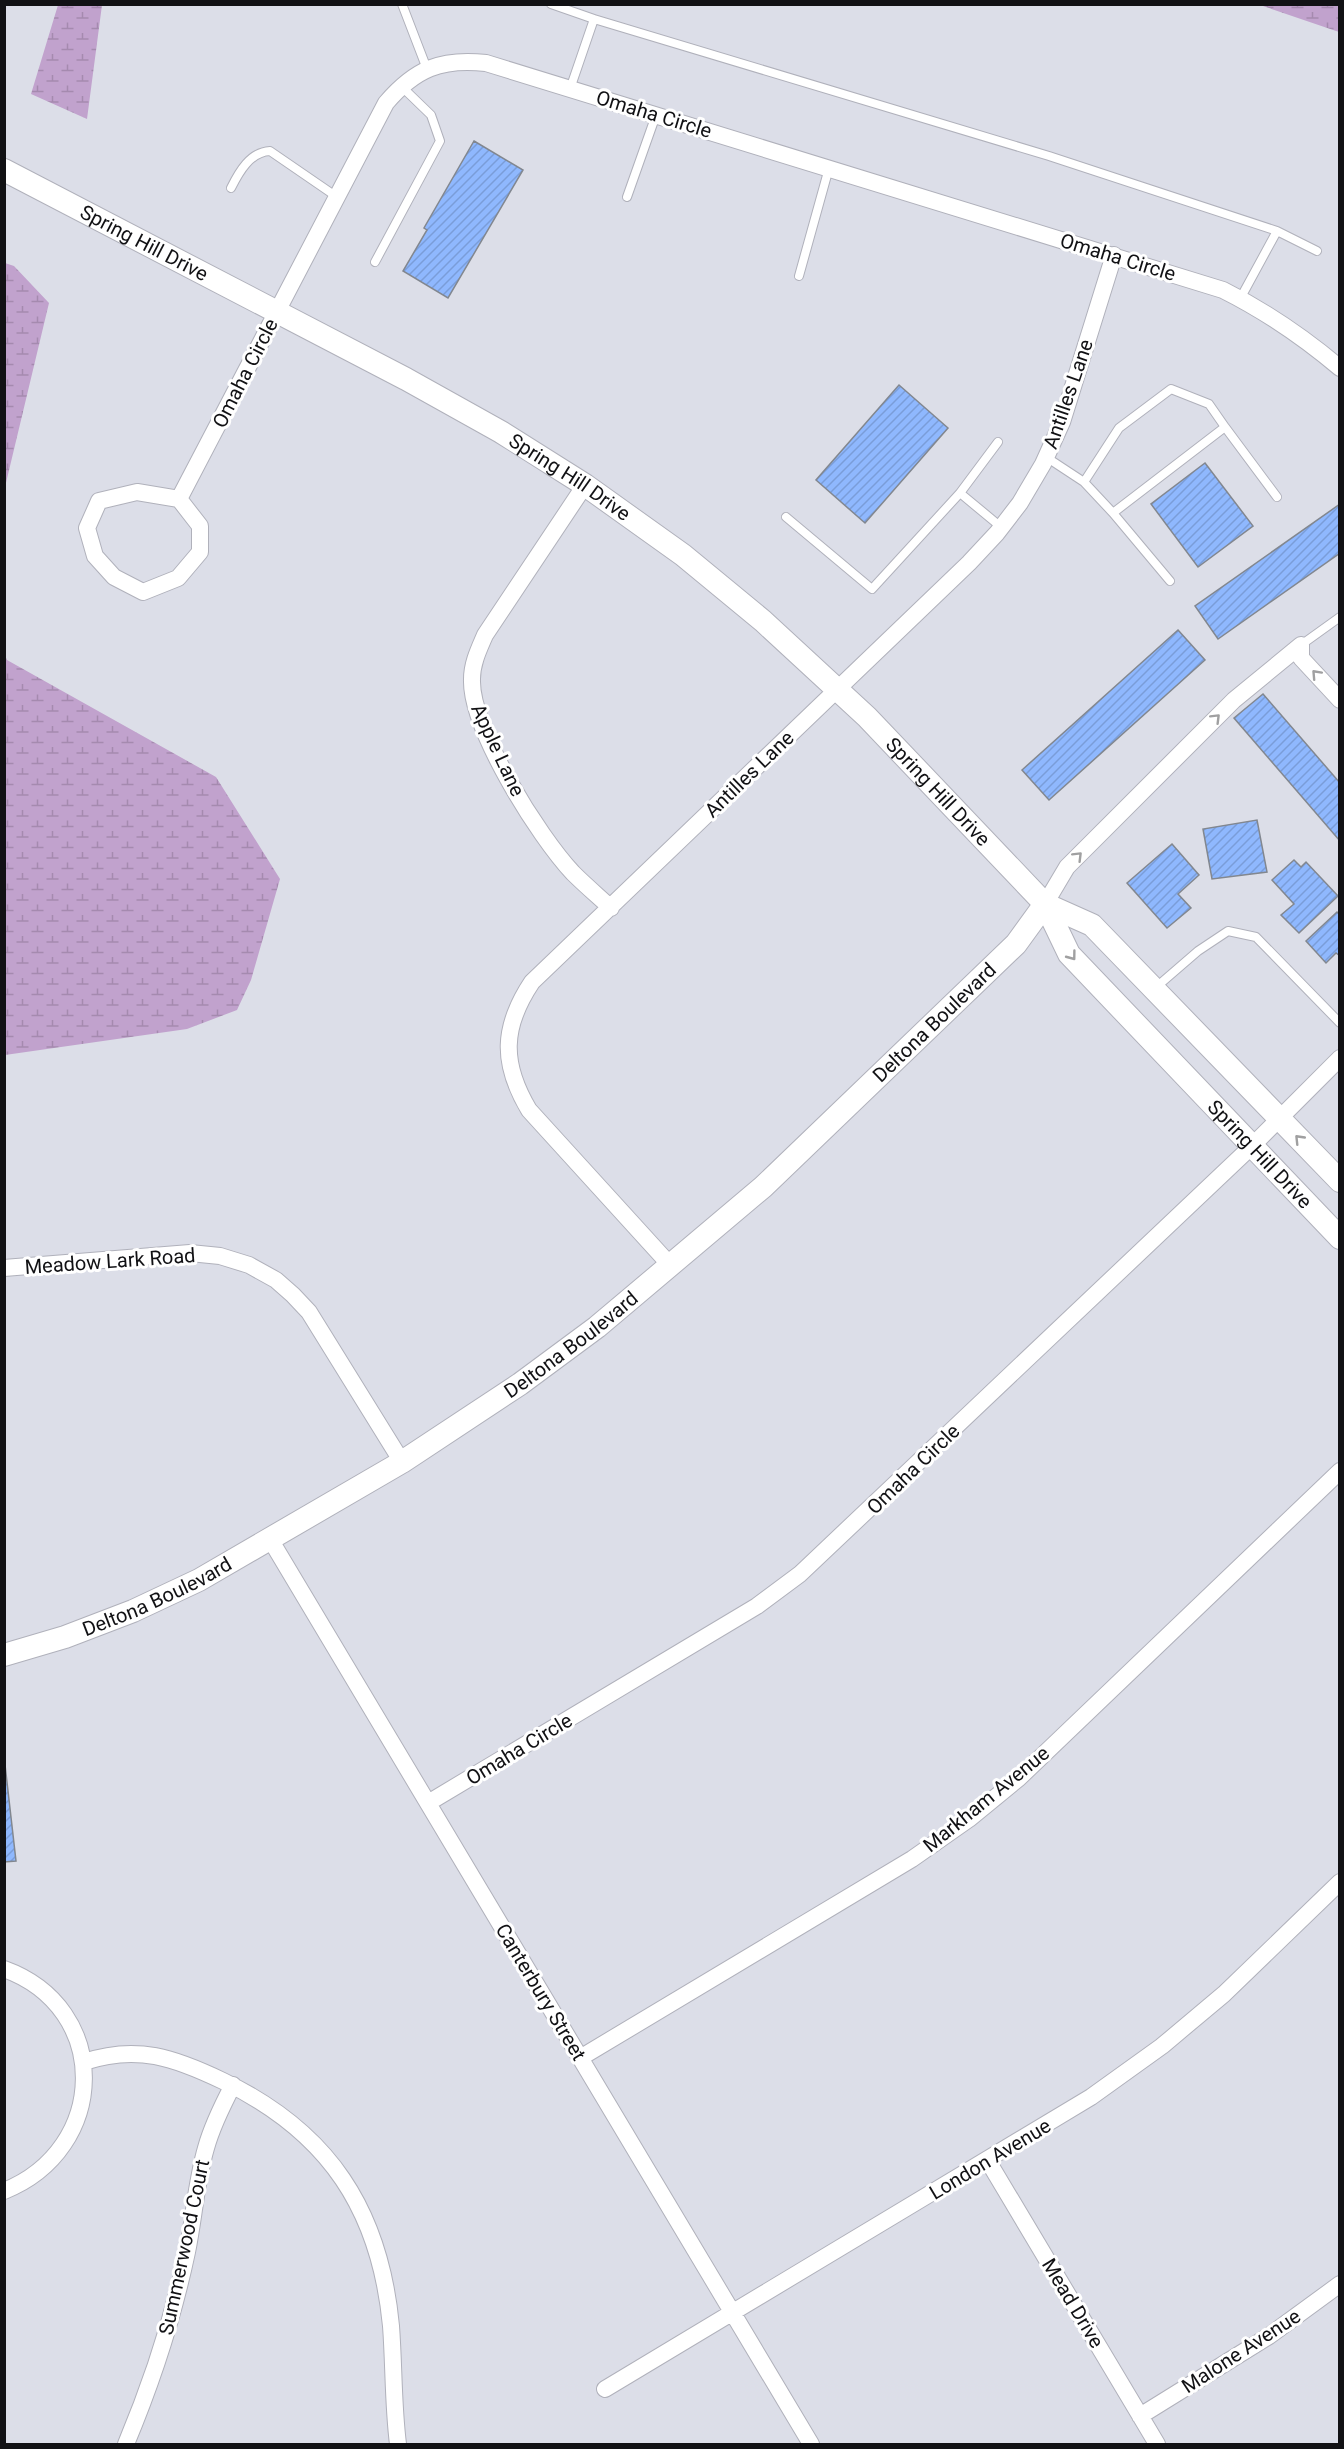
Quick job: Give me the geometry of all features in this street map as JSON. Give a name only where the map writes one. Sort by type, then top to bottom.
[{"type":"main road","name":"Spring Hill Drive","points":[[4,170],[454,405],[585,485],[683,555],[763,621],[838,688],[1045,904],[1070,954],[1340,1238]]},
{"type":"main road","name":"Spring Hill Drive","points":[[1045,904],[1092,925],[1340,1181]]},
{"type":"main road","name":"Deltona Boulevard","points":[[4,1655],[65,1637],[133,1611],[199,1580],[402,1462],[520,1384],[597,1327],[763,1187],[1016,944],[1045,904]]},
{"type":"street","name":"Omaha Circle","points":[[179,499],[386,103],[401,86],[428,69],[441,64],[463,61],[486,63],[570,88],[1223,290],[1258,307],[1302,336],[1340,368]]},
{"type":"street","name":"Antilles Lane","points":[[671,1266],[529,1110],[517,1090],[509,1064],[508,1045],[511,1022],[519,1001],[532,982],[969,563],[1001,527],[1020,503],[1046,457],[1062,422],[1114,255]]},
{"type":"street","name":"Apple Lane","points":[[585,485],[485,634],[476,656],[472,678],[474,701],[481,723],[515,792],[545,837],[573,873],[610,908]]},
{"type":"street","points":[[137,492],[179,499],[200,526],[200,552],[178,578],[143,592],[114,577],[95,556],[87,528],[99,501],[137,492]]},
{"type":"street","points":[[1301,645],[1301,658],[1340,700]]},
{"type":"street","points":[[1045,904],[1067,867],[1234,700],[1301,645]]},
{"type":"street","name":"Omaha Circle","points":[[428,1803],[757,1606],[800,1574],[838,1541],[1340,1058]]},
{"type":"street","name":"Meadow Lark Road","points":[[4,1268],[190,1253],[220,1256],[249,1265],[276,1280],[309,1312],[402,1462]]},
{"type":"street","name":"Markham Avenue","points":[[580,2058],[912,1859],[969,1819],[1019,1778],[1340,1471]]},
{"type":"street","name":"Canterbury Street","points":[[270,1539],[811,2445]]},
{"type":"street","name":"London Avenue","points":[[605,2390],[1091,2097],[1162,2046],[1224,1994],[1340,1882]]},
{"type":"street","points":[[4,1970],[23,1976],[58,2004],[71,2024],[84,2062],[84,2088],[79,2115],[69,2136],[56,2154],[36,2174],[4,2191]]},
{"type":"street","points":[[84,2062],[99,2056],[129,2053],[156,2055],[186,2062],[271,2107],[304,2133],[332,2164],[354,2196],[372,2234],[383,2271],[391,2328],[398,2445]]},
{"type":"street","name":"Summerwood Court","points":[[126,2445],[168,2328],[187,2253],[205,2150],[216,2118],[232,2085]]},
{"type":"street","name":"Mead Drive","points":[[988,2161],[1157,2445]]},
{"type":"street","name":"Malone Avenue","points":[[1140,2416],[1269,2336],[1340,2284]]},
{"type":"lane","points":[[402,4],[428,69]]},
{"type":"lane","points":[[551,4],[1048,156],[1277,231],[1317,251]]},
{"type":"lane","points":[[570,88],[594,19]]},
{"type":"lane","points":[[375,262],[440,141],[431,115],[401,86]]},
{"type":"lane","points":[[627,197],[656,115]]},
{"type":"lane","points":[[231,188],[240,172],[254,156],[270,151],[337,197]]},
{"type":"lane","points":[[799,276],[829,168]]},
{"type":"lane","points":[[1240,299],[1277,231]]},
{"type":"lane","points":[[1084,482],[1119,428],[1171,389],[1209,404],[1277,497]]},
{"type":"lane","points":[[1113,513],[1225,427]]},
{"type":"lane","points":[[786,517],[872,589],[960,493],[998,442]]},
{"type":"lane","points":[[1046,457],[1084,482],[1170,581]]},
{"type":"lane","points":[[960,493],[1001,527]]},
{"type":"lane","points":[[1301,645],[1340,617]]},
{"type":"lane","points":[[1153,990],[1198,951],[1228,931],[1256,937],[1340,1023]]},
{"type":"green space","points":[[58,5],[102,5],[87,119],[31,94]]},
{"type":"green space","points":[[1260,5],[1339,5],[1339,32]]},
{"type":"green space","points":[[5,263],[14,266],[49,303],[5,487]]},
{"type":"green space","points":[[5,656],[7,660],[216,777],[280,879],[251,980],[237,1010],[187,1029],[5,1055]]},
{"type":"building","points":[[474,141],[523,170],[448,298],[403,271],[427,230],[424,228]]},
{"type":"building","points":[[899,385],[948,428],[865,523],[816,480]]},
{"type":"building","points":[[1205,463],[1253,526],[1198,567],[1151,504]]},
{"type":"building","points":[[1340,504],[1340,553],[1218,639],[1195,606]]},
{"type":"building","points":[[1178,630],[1205,660],[1049,800],[1022,770]]},
{"type":"building","points":[[1263,694],[1340,783],[1340,841],[1234,718]]},
{"type":"building","points":[[1257,820],[1267,872],[1212,879],[1203,829]]},
{"type":"building","points":[[1172,844],[1199,875],[1178,894],[1191,908],[1167,928],[1127,883]]},
{"type":"building","points":[[1294,860],[1301,867],[1306,862],[1338,896],[1299,933],[1281,915],[1294,904],[1272,880]]},
{"type":"building","points":[[1337,912],[1340,915],[1340,956],[1336,953],[1326,963],[1306,941]]},
{"type":"building","points":[[4,1756],[16,1861],[4,1862]]}]
